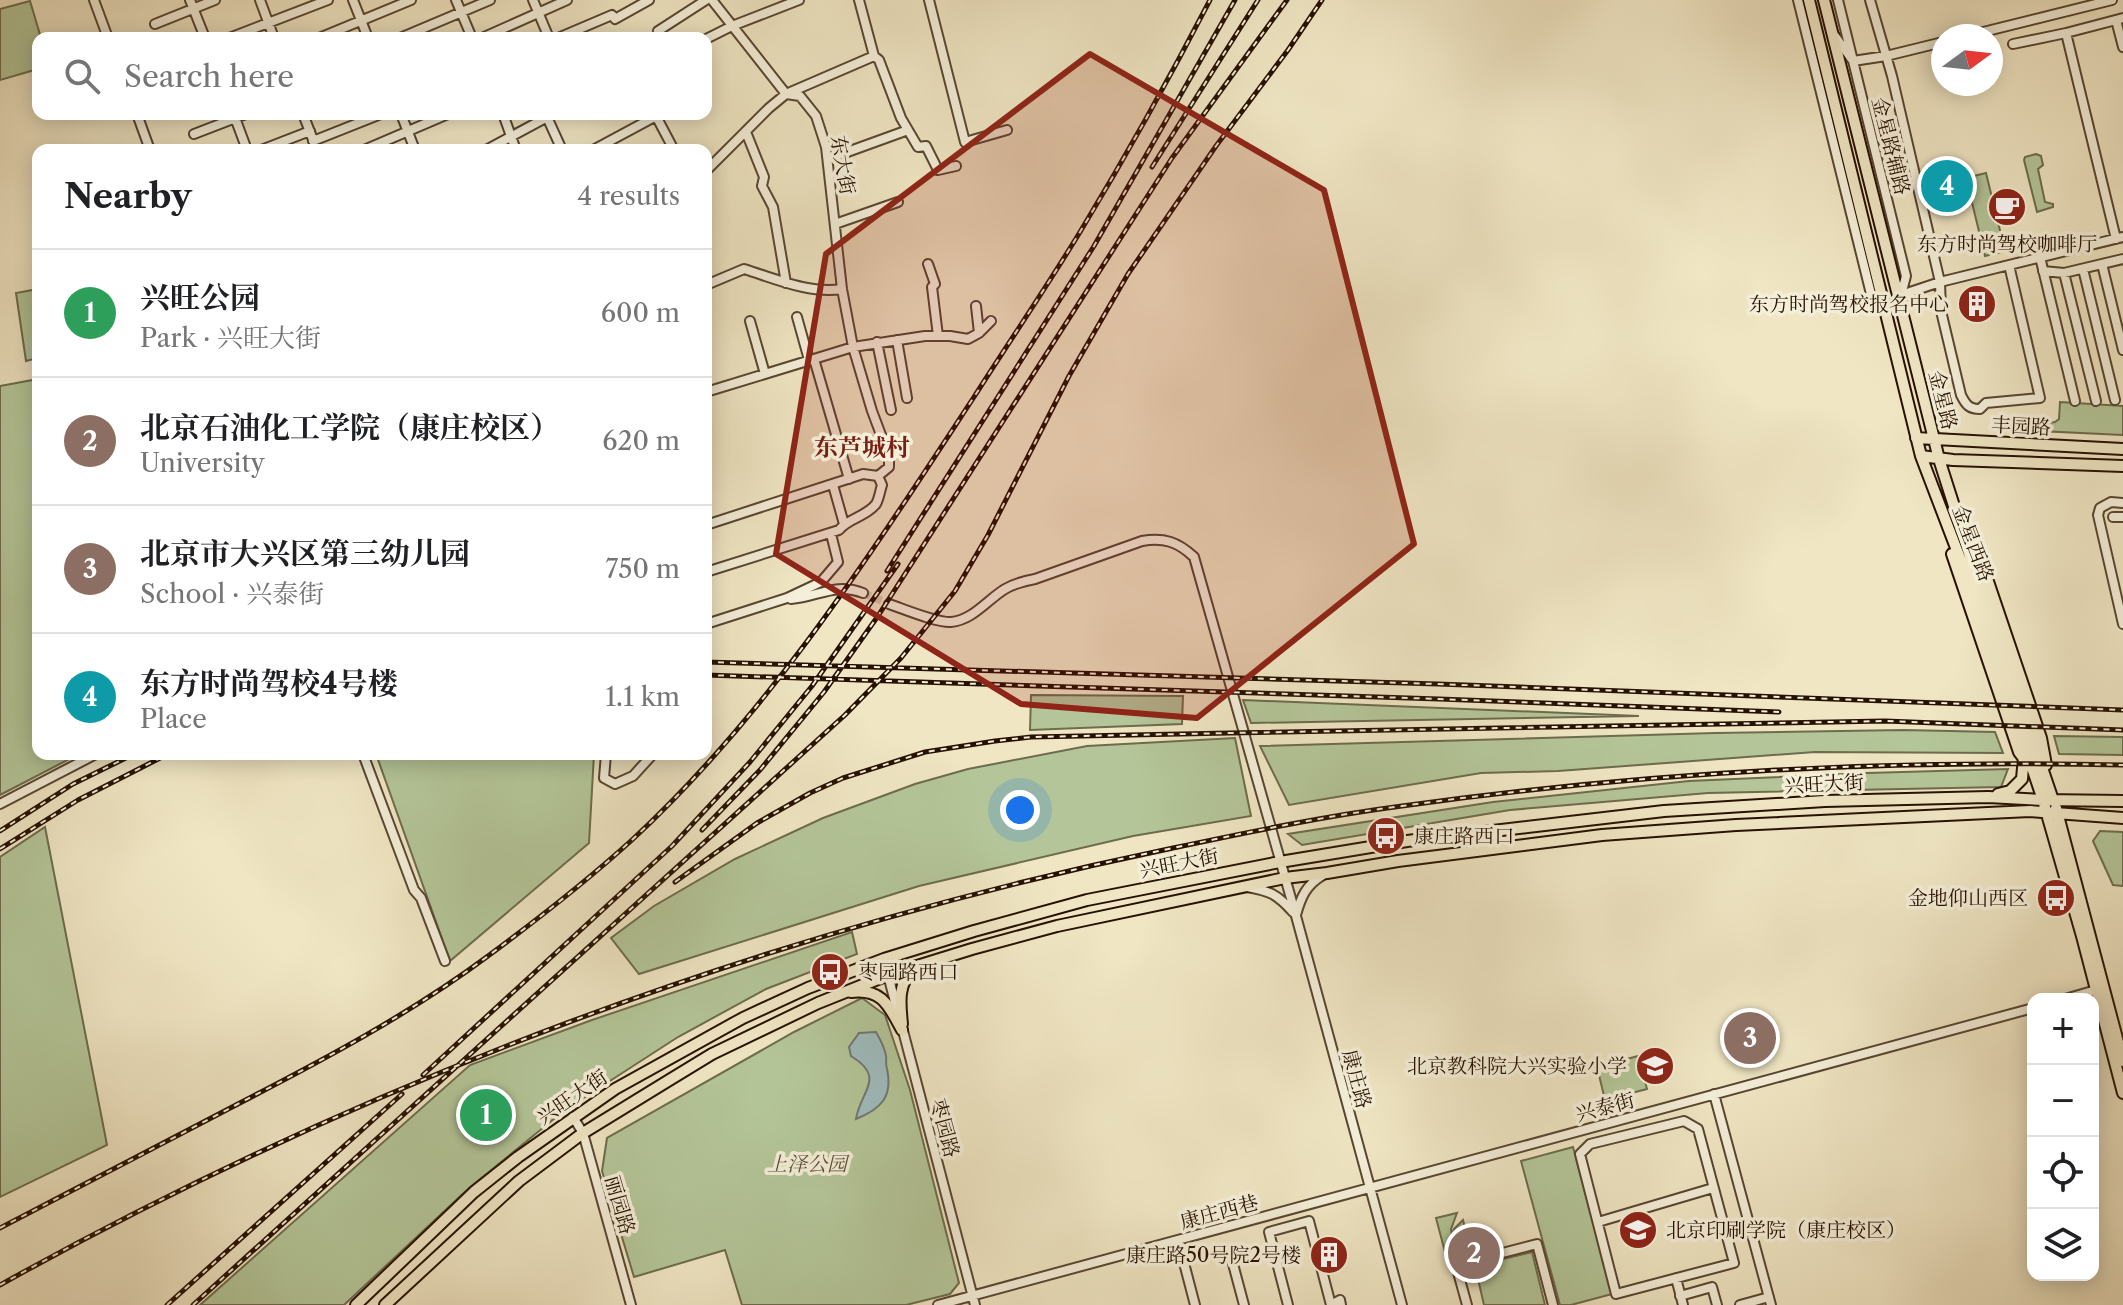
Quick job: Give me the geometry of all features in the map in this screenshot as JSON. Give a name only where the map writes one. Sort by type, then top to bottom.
[{"type":"main road","name":"金星西路","points":[[1809,0],[1921,456],[1974,595],[2034,773],[2048,800],[2123,1061]]},
{"type":"main road","name":"金星路","points":[[1824,0],[1939,459],[1958,519],[1976,546],[2041,738],[2048,800]]},
{"type":"main road","name":"丰园路","points":[[1916,438],[2123,449]]},
{"type":"main road","points":[[1985,461],[1984,449],[1992,443]]},
{"type":"main road","name":"丰园路","points":[[1921,456],[2123,466]]},
{"type":"main road","points":[[1940,506],[1956,568],[2019,752],[2034,773]]},
{"type":"main road","points":[[1988,797],[2010,791],[2022,779],[2024,758],[2021,731]]},
{"type":"main road","name":"兴旺大街","points":[[356,1305],[474,1192],[518,1157],[573,1117],[666,1060],[743,1018],[808,988],[884,959],[974,931],[1087,900],[1280,862],[1407,841],[1664,811],[1825,801],[1988,797],[2123,801]]},
{"type":"main road","name":"兴旺大街","points":[[385,1305],[519,1181],[583,1133],[712,1054],[888,975],[1057,926],[1285,878],[1602,835],[1736,825],[2030,811],[2123,818]]},
{"type":"main road","name":"金星西路","points":[[2052,813],[2123,1093]]},
{"type":"main road","points":[[902,1030],[901,993],[906,976],[918,966]]},
{"type":"main road","points":[[841,994],[859,991],[882,998],[902,1030]]},
{"type":"street","points":[[94,0],[106,32]]},
{"type":"street","points":[[155,24],[192,4],[215,0]]},
{"type":"street","points":[[260,0],[272,32]]},
{"type":"street","points":[[246,32],[328,0]]},
{"type":"street","points":[[353,0],[366,32]]},
{"type":"street","points":[[334,32],[411,0]]},
{"type":"street","points":[[456,0],[469,32]]},
{"type":"street","points":[[415,32],[490,0]]},
{"type":"street","points":[[533,0],[546,32]]},
{"type":"street","points":[[495,32],[567,0]]},
{"type":"street","points":[[572,32],[612,15],[615,19],[649,0]]},
{"type":"street","points":[[659,32],[706,0]]},
{"type":"street","name":"东大街","points":[[712,0],[786,94],[800,96],[816,116],[826,147],[842,289],[853,347],[889,456],[889,467],[878,476],[882,485],[877,502],[866,513],[844,524]]},
{"type":"street","points":[[712,36],[774,4],[799,0]]},
{"type":"street","points":[[859,0],[874,56],[879,60],[908,130],[918,147],[926,146],[938,170],[956,166]]},
{"type":"street","points":[[929,0],[965,142],[1007,130]]},
{"type":"street","points":[[1798,0],[1872,298]]},
{"type":"street","name":"金星路辅路","points":[[1838,0],[1906,276],[1900,299]]},
{"type":"street","points":[[1870,0],[1940,282],[1941,311],[1961,395],[1972,409],[1980,409],[1986,403],[2040,398],[2009,265]]},
{"type":"street","points":[[2003,26],[2082,4],[2112,0]]},
{"type":"street","points":[[192,4],[203,32]]},
{"type":"street","points":[[2013,44],[2120,19],[2123,47]]},
{"type":"street","points":[[1833,33],[1853,61],[1931,45]]},
{"type":"street","points":[[1900,299],[1910,292],[1940,282],[2120,238],[2066,33]]},
{"type":"street","points":[[712,165],[786,94],[874,56]]},
{"type":"street","points":[[139,120],[148,144]]},
{"type":"street","points":[[194,134],[225,120]]},
{"type":"street","points":[[236,120],[245,144]]},
{"type":"street","points":[[305,120],[315,144]]},
{"type":"street","points":[[317,144],[368,120]]},
{"type":"street","points":[[403,120],[412,144]]},
{"type":"street","points":[[378,144],[434,120]]},
{"type":"street","points":[[505,120],[514,144]]},
{"type":"street","points":[[497,144],[542,120]]},
{"type":"street","points":[[551,120],[560,144]]},
{"type":"street","points":[[604,144],[649,120]]},
{"type":"street","points":[[660,120],[671,144]]},
{"type":"street","points":[[828,159],[908,130]]},
{"type":"street","points":[[276,144],[310,131]]},
{"type":"street","points":[[746,132],[764,177],[762,186],[773,207],[786,283]]},
{"type":"street","points":[[835,224],[898,202]]},
{"type":"street","points":[[2040,257],[2075,401]]},
{"type":"street","points":[[2043,271],[2064,273],[2122,262]]},
{"type":"street","points":[[928,264],[935,284],[932,287],[938,336]]},
{"type":"street","points":[[2102,264],[2123,350]]},
{"type":"street","points":[[712,282],[744,269],[825,292],[842,289]]},
{"type":"street","points":[[2083,269],[2115,400]]},
{"type":"street","points":[[2064,273],[2096,401]]},
{"type":"street","points":[[976,306],[979,333]]},
{"type":"street","points":[[797,317],[849,479]]},
{"type":"street","points":[[750,321],[765,374]]},
{"type":"street","points":[[712,390],[877,342],[938,336],[968,339],[991,321]]},
{"type":"street","points":[[897,340],[907,398]]},
{"type":"street","points":[[877,342],[891,410]]},
{"type":"street","points":[[712,523],[863,474],[878,476]]},
{"type":"street","points":[[712,570],[839,530],[844,524],[833,485]]},
{"type":"street","points":[[2123,503],[2111,502],[2100,508],[2098,515],[2123,624]]},
{"type":"street","points":[[2113,517],[2123,517]]},
{"type":"street","points":[[712,622],[787,598],[821,582],[838,562],[831,534]]},
{"type":"street","name":"康庄路","points":[[889,604],[951,622],[977,612],[1003,590],[1018,582],[1035,579],[1142,541],[1160,538],[1181,545],[1194,557],[1402,1305]]},
{"type":"street","points":[[787,598],[801,598],[834,588],[851,588],[863,593]]},
{"type":"street","points":[[0,804],[84,760]]},
{"type":"street","points":[[365,760],[414,890],[421,898],[445,961]]},
{"type":"street","points":[[606,760],[604,778],[615,784],[633,776],[648,760]]},
{"type":"street","points":[[1239,886],[1272,892],[1296,916],[1305,890],[1327,873]]},
{"type":"street","name":"枣园路","points":[[884,959],[974,1300]]},
{"type":"street","points":[[2086,993],[2096,990]]},
{"type":"street","name":"兴泰街","points":[[1370,1188],[2027,1010]]},
{"type":"street","points":[[1714,1094],[1770,1301],[1740,1305]]},
{"type":"street","name":"丽园路","points":[[573,1117],[583,1133],[631,1305]]},
{"type":"street","points":[[1684,1121],[1698,1129],[1713,1188],[1734,1263],[1616,1294],[1580,1154],[1590,1144],[1684,1121]]},
{"type":"street","name":"康庄西巷","points":[[938,1305],[974,1300],[1370,1188]]},
{"type":"street","points":[[1598,1222],[1713,1188]]},
{"type":"street","points":[[1288,1305],[1269,1232],[1309,1221],[1331,1305],[1340,1300],[1341,1305]]},
{"type":"street","points":[[1178,1240],[1195,1305]]},
{"type":"street","points":[[1467,1305],[1456,1265],[1537,1244],[1553,1305]]},
{"type":"street","points":[[1233,1264],[1244,1305]]},
{"type":"street","points":[[1676,1278],[1682,1300],[1712,1287],[1717,1305]]},
{"type":"highlighted area","points":[[1090,54],[1324,190],[1414,544],[1197,718],[1021,704],[776,554],[826,254]]},
{"type":"green space","points":[[30,1],[39,32],[32,32],[32,71],[0,80],[0,9]]},
{"type":"green space","points":[[2036,154],[2041,156],[2043,165],[2038,169],[2045,202],[2053,204],[2053,207],[2037,212],[2024,160]]},
{"type":"green space","points":[[1986,173],[2005,251],[1985,256],[1966,178]]},
{"type":"green space","points":[[32,290],[32,360],[26,361],[16,293]]},
{"type":"green space","points":[[32,380],[32,760],[67,760],[0,795],[0,386]]},
{"type":"green space","points":[[2060,402],[2123,406],[2123,435],[2039,431],[2040,424],[2059,419]]},
{"type":"green space","points":[[1031,695],[1183,696],[1182,724],[1030,730]]},
{"type":"green space","points":[[1243,700],[1639,716],[1251,723]]},
{"type":"green space","points":[[1995,732],[2003,753],[1815,752],[1558,771],[1481,773],[1289,805],[1260,746],[1715,733]]},
{"type":"green space","points":[[2054,736],[2123,737],[2123,755],[2059,754]]},
{"type":"green space","points":[[1235,738],[1251,816],[1133,836],[919,886],[639,974],[611,938],[654,906],[735,859],[823,818],[915,784],[968,769],[1087,746]]},
{"type":"green space","points":[[378,760],[594,760],[589,843],[450,961]]},
{"type":"green space","points":[[2008,769],[2001,787],[1708,793],[1510,810],[1302,845],[1288,834],[1493,802],[1689,781]]},
{"type":"green space","points":[[45,827],[107,1145],[0,1197],[0,857]]},
{"type":"green space","points":[[2100,831],[2123,832],[2123,886],[2113,885],[2093,841]]},
{"type":"green space","points":[[852,932],[857,954],[766,989],[678,1037],[565,1110],[469,1188],[344,1305],[200,1305],[470,1065]]},
{"type":"green space","name":"上泽公园","points":[[862,998],[885,1015],[910,1090],[959,1283],[950,1294],[906,1305],[742,1305],[725,1250],[634,1277],[602,1171],[607,1138],[794,1032]]},
{"type":"green space","points":[[1638,1056],[1647,1089],[1605,1100],[1597,1067]]},
{"type":"green space","points":[[1573,1147],[1612,1294],[1560,1305],[1521,1161]]},
{"type":"green space","points":[[1457,1213],[1452,1235],[1463,1220],[1465,1228],[1460,1235],[1461,1245],[1454,1247],[1457,1258],[1449,1267],[1436,1218]]},
{"type":"green space","points":[[1532,1252],[1545,1305],[1484,1305],[1475,1266]]},
{"type":"water","points":[[876,1032],[885,1053],[888,1087],[878,1106],[856,1119],[869,1078],[868,1071],[851,1056],[849,1047],[859,1033]]},
{"type":"tunnel","points":[[863,593],[889,604]]},
{"type":"railway","points":[[712,758],[817,628],[974,397],[1080,232],[1210,0]]},
{"type":"railway","points":[[887,571],[1094,246],[1235,0]]},
{"type":"railway","points":[[1152,167],[1258,0]]},
{"type":"railway","points":[[702,830],[760,770],[824,692],[878,616],[1172,158],[1287,0]]},
{"type":"railway","points":[[193,1305],[845,715],[901,658],[955,591],[988,535],[1069,376],[1128,274],[1322,0]]},
{"type":"railway","points":[[423,1075],[672,846],[750,762],[812,686],[898,564]]},
{"type":"railway","points":[[712,662],[1438,684],[2123,710]]},
{"type":"railway","points":[[712,675],[1779,712]]},
{"type":"railway","points":[[675,882],[757,823],[843,778],[925,752],[1031,737],[1885,721],[2123,730]]},
{"type":"railway","points":[[0,831],[73,784],[122,760]]},
{"type":"railway","points":[[0,849],[78,800],[156,760]]},
{"type":"railway","points":[[0,1228],[301,1071],[428,997],[488,956],[580,885],[633,839],[710,760]]},
{"type":"railway","points":[[0,1285],[139,1211],[280,1143],[424,1079],[570,1022],[718,970],[868,923],[1020,883],[1316,819],[1582,785],[1852,767],[2123,765]]},
{"type":"railway","points":[[167,1305],[402,1094]]},
{"type":"place","name":"东方时尚驾校4号楼","points":[[1947,186]]},
{"type":"place","name":"东方时尚驾校咖啡厅","points":[[2007,207]]},
{"type":"place","name":"东方时尚驾校报名中心","points":[[1977,304]]},
{"type":"place","name":"康庄路西口","points":[[1386,836]]},
{"type":"place","name":"金地仰山西区","points":[[2056,898]]},
{"type":"place","name":"枣园路西口","points":[[830,972]]},
{"type":"place","name":"北京市大兴区第三幼儿园","points":[[1750,1038]]},
{"type":"place","name":"北京教科院大兴实验小学","points":[[1655,1066]]},
{"type":"place","name":"兴旺公园","points":[[486,1115]]},
{"type":"place","name":"北京印刷学院（康庄校区）","points":[[1638,1230]]},
{"type":"place","name":"北京石油化工学院（康庄校区）","points":[[1474,1253]]},
{"type":"place","name":"康庄路50号院2号楼","points":[[1329,1255]]},
{"type":"district","name":"东芦城村","points":[[862,447]]}]
